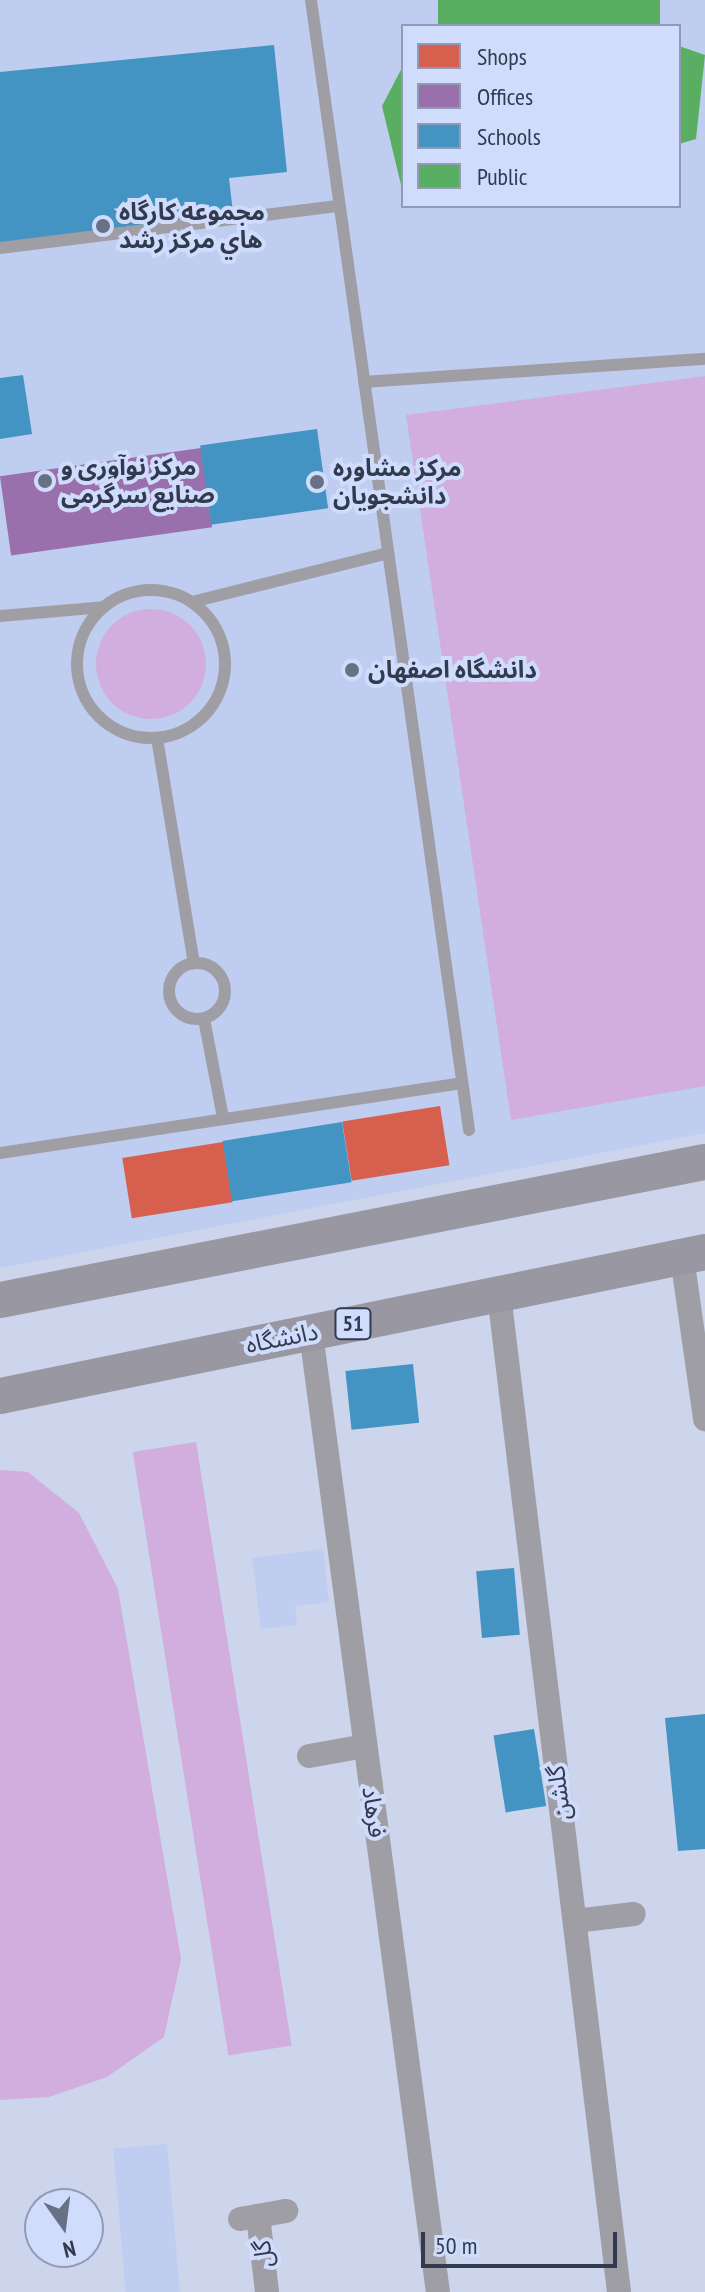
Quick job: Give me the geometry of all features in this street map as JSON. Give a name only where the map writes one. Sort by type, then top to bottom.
[{"type":"main road","points":[[0,1300],[705,1162]]},
{"type":"main road","name":"دانشگاه","points":[[0,1396],[694,1254]]},
{"type":"street","points":[[694,1254],[705,1419]]},
{"type":"street","name":"گلشن","points":[[499,1294],[619,2292]]},
{"type":"street","name":"فرهاد","points":[[311,1333],[438,2292]]},
{"type":"street","points":[[309,1756],[365,1746]]},
{"type":"street","points":[[575,1921],[634,1914]]},
{"type":"street","name":"گل","points":[[267,2292],[249,2218],[286,2211]]},
{"type":"lane","points":[[311,0],[469,1130]]},
{"type":"lane","points":[[0,248],[339,206]]},
{"type":"lane","points":[[364,382],[705,359]]},
{"type":"lane","points":[[0,616],[104,607],[148,590],[192,602],[388,553]]},
{"type":"lane","points":[[104,607],[79,649],[84,695],[115,729],[157,738],[199,721],[223,683],[219,632],[192,602]]},
{"type":"lane","points":[[157,738],[194,963]]},
{"type":"lane","points":[[194,963],[213,968],[225,985],[224,1001],[204,1019],[181,1014],[170,998],[175,974],[194,963]]},
{"type":"lane","points":[[204,1019],[223,1118]]},
{"type":"lane","points":[[0,1153],[462,1083]]},
{"type":"shaded area","name":"دانشگاه اصفهان","points":[[0,0],[705,0],[705,1133],[0,1268]]},
{"type":"shaded area","points":[[705,376],[705,1086],[511,1120],[406,415]]},
{"type":"shaded area","points":[[151,609],[172,613],[190,625],[202,643],[206,664],[202,685],[190,703],[172,715],[151,719],[130,715],[112,703],[100,685],[96,664],[100,643],[112,625],[130,613]]},
{"type":"shaded area","points":[[196,1442],[292,2045],[228,2055],[133,1452]]},
{"type":"shaded area","points":[[0,1470],[28,1472],[79,1513],[118,1589],[181,1959],[164,2037],[107,2077],[49,2097],[0,2100]]},
{"type":"shaded area","points":[[323,1549],[329,1602],[295,1606],[297,1625],[261,1629],[252,1558]]},
{"type":"shaded area","points":[[167,2144],[180,2291],[126,2292],[113,2149]]},
{"type":"building: Shops","points":[[440,1106],[449,1165],[352,1181],[342,1121]]},
{"type":"building: Shops","points":[[223,1142],[233,1202],[132,1218],[122,1158]]},
{"type":"building: Offices","points":[[201,448],[212,527],[11,555],[0,476]]},
{"type":"building: Schools","points":[[274,45],[287,172],[229,178],[234,221],[0,248],[0,72]]},
{"type":"building: Schools","points":[[23,375],[32,434],[0,439],[0,378]]},
{"type":"building: Schools","points":[[317,429],[328,508],[211,525],[200,445]]},
{"type":"building: Schools","points":[[342,1122],[352,1182],[232,1201],[222,1141]]},
{"type":"building: Schools","points":[[413,1364],[419,1423],[352,1430],[345,1371]]},
{"type":"building: Schools","points":[[514,1568],[520,1635],[482,1638],[476,1571]]},
{"type":"building: Schools","points":[[705,1714],[705,1849],[678,1851],[665,1718]]},
{"type":"building: Schools","points":[[534,1729],[546,1806],[506,1812],[494,1735]]},
{"type":"building: Public","points":[[438,0],[660,0],[660,24],[438,24]]},
{"type":"building: Public","points":[[681,47],[705,55],[696,139],[681,143]]},
{"type":"building: Public","points":[[401,70],[401,185],[382,106]]},
{"type":"place","name":"مجموعه کارگاه هاي مرکز رشد","points":[[103,226]]},
{"type":"place","name":"مرکز نوآوری و صنایع سرگرمی","points":[[45,481]]},
{"type":"place","name":"مرکز مشاوره دانشجویان","points":[[317,482]]},
{"type":"place","name":"دانشگاه اصفهان","points":[[352,670]]}]
